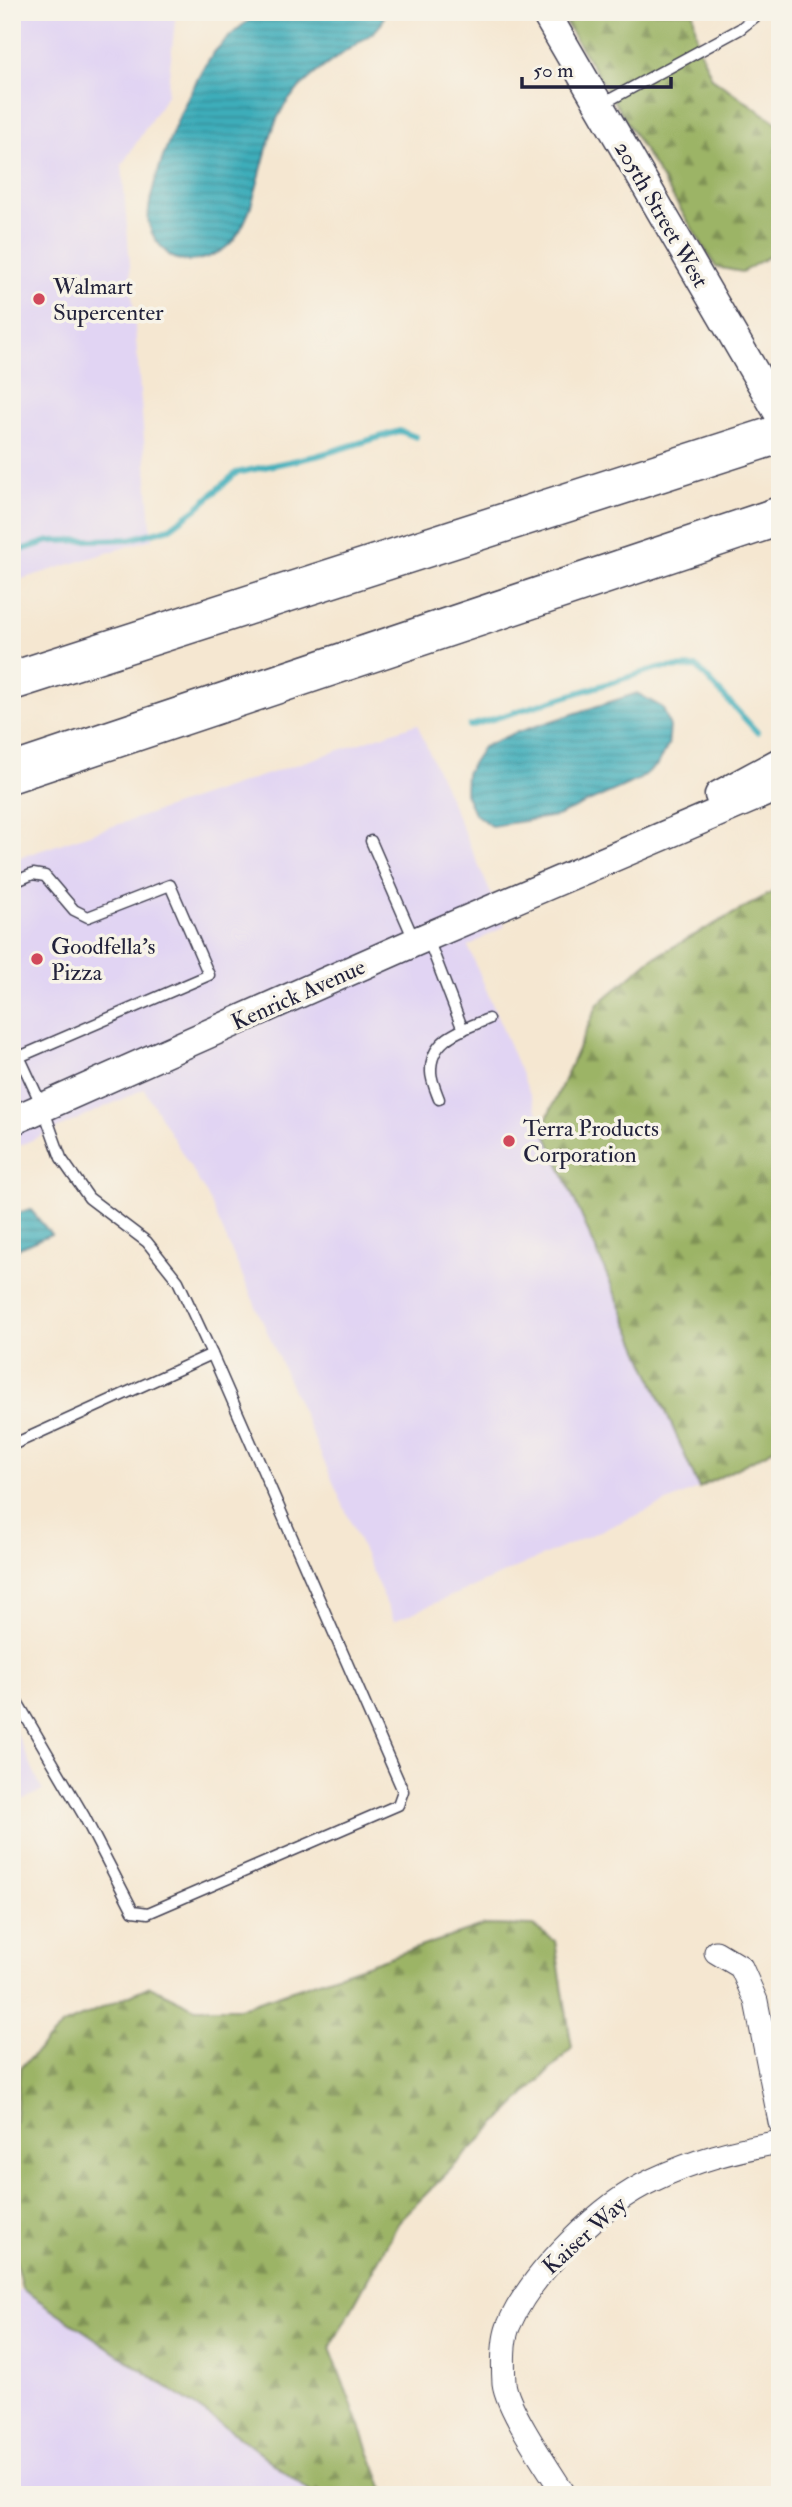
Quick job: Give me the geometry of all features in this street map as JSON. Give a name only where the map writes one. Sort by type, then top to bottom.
[{"type":"highway","points":[[12,681],[780,434]]},
{"type":"highway","points":[[12,773],[780,516]]},
{"type":"street","name":"205th Street West","points":[[545,12],[780,416]]},
{"type":"street","name":"Kenrick Avenue","points":[[584,868],[780,761]]},
{"type":"street","name":"Kenrick Avenue","points":[[12,1121],[421,939],[780,786]]},
{"type":"street","points":[[716,1952],[741,1967],[755,2001],[780,2122]]},
{"type":"street","name":"Kaiser Way","points":[[565,2495],[510,2404],[504,2385],[508,2327],[528,2289],[544,2267],[609,2207],[650,2181],[724,2152],[780,2142]]},
{"type":"lane","points":[[599,105],[740,29],[756,16],[755,12]]},
{"type":"lane","points":[[372,841],[463,1030]]},
{"type":"lane","points":[[12,883],[33,874],[45,876],[74,910],[88,917],[170,884],[209,975],[19,1058]]},
{"type":"lane","points":[[439,1099],[431,1072],[434,1053],[440,1041],[488,1018]]},
{"type":"lane","points":[[12,1041],[43,1108],[61,1158],[89,1198],[147,1242],[178,1281],[403,1791],[398,1805],[148,1913],[133,1911],[84,1816],[12,1693]]},
{"type":"lane","points":[[12,1445],[212,1354]]},
{"type":"shaded area","points":[[12,12],[176,12],[167,95],[122,165],[152,539],[12,582]]},
{"type":"shaded area","points":[[417,724],[505,926],[468,946],[699,1488],[394,1621],[207,1195],[144,1089],[12,1149],[12,860]]},
{"type":"shaded area","points":[[12,1724],[43,1791],[12,1804]]},
{"type":"shaded area","points":[[22,2289],[233,2432],[314,2495],[12,2495],[12,2293]]},
{"type":"green space","points":[[559,12],[693,12],[698,46],[712,78],[780,125],[780,250],[742,272],[716,267]]},
{"type":"green space","points":[[780,888],[780,1446],[699,1488],[543,1127],[598,1004],[651,959]]},
{"type":"green space","points":[[485,1925],[533,1926],[555,1941],[572,2048],[400,2220],[330,2348],[386,2495],[314,2495],[233,2432],[22,2289],[12,2246],[12,2160],[20,2068],[63,2025],[150,1986],[195,2008],[239,2008]]},
{"type":"water","points":[[262,12],[385,12],[382,23],[374,32],[315,74],[285,105],[269,141],[251,206],[243,226],[232,241],[219,252],[205,258],[191,261],[177,259],[160,245],[149,225],[153,188],[161,162],[207,62],[232,34]]},
{"type":"water","points":[[637,693],[663,708],[670,727],[668,746],[657,765],[640,779],[557,816],[491,826],[474,813],[465,793],[466,773],[483,747],[512,734]]},
{"type":"water","points":[[30,1209],[51,1234],[12,1251],[12,1216]]},
{"type":"waterway","points":[[12,553],[49,541],[130,539],[170,528],[236,473],[316,456],[400,431],[416,437]]},
{"type":"waterway","points":[[470,726],[658,668],[697,667],[757,732]]},
{"type":"place","name":"Walmart Supercenter","points":[[39,299]]},
{"type":"place","name":"Goodfella's Pizza","points":[[37,959]]},
{"type":"place","name":"Terra Products Corporation","points":[[509,1141]]}]
